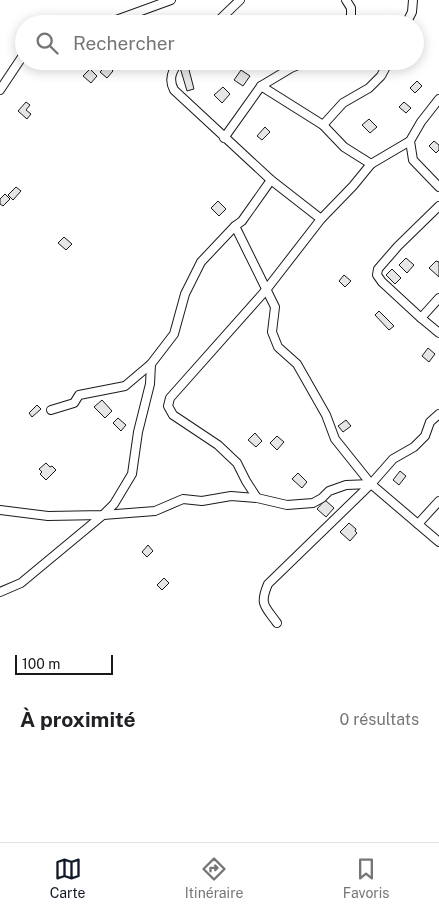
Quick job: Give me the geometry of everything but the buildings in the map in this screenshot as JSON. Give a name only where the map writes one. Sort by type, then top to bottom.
[{"type":"street","points":[[130,15],[171,0]]},
{"type":"street","points":[[224,15],[240,0]]},
{"type":"street","points":[[346,0],[352,8],[351,15]]},
{"type":"street","points":[[410,15],[413,0]]},
{"type":"street","points":[[0,90],[15,68]]},
{"type":"street","points":[[173,70],[171,85],[174,90],[271,180],[321,219]]},
{"type":"street","points":[[224,138],[261,86],[288,70]]},
{"type":"street","points":[[323,125],[343,103],[369,88],[384,70]]},
{"type":"street","points":[[261,86],[323,125],[344,147],[371,164]]},
{"type":"street","points":[[257,498],[246,482],[237,463],[218,446],[173,415],[168,406],[170,398],[266,290],[321,219],[371,164],[410,141],[421,122],[439,99]]},
{"type":"street","points":[[410,141],[413,160],[439,187]]},
{"type":"street","points":[[51,410],[74,403],[79,396],[125,386],[151,364],[174,334],[185,294],[201,262],[234,226],[242,221],[271,180]]},
{"type":"street","points":[[439,206],[398,246],[378,269],[378,275],[382,282],[439,334]]},
{"type":"street","points":[[234,226],[275,307],[272,332],[278,347],[297,364],[326,415],[335,439],[371,484],[439,542]]},
{"type":"street","points":[[421,318],[439,298]]},
{"type":"street","points":[[0,592],[21,583],[104,515],[114,504],[132,474],[138,432],[150,384],[151,364]]},
{"type":"street","points":[[278,623],[264,605],[263,597],[268,584],[371,484],[392,459],[414,447],[425,436],[430,422],[439,414]]},
{"type":"street","points":[[0,510],[48,516],[104,515],[155,511],[183,499],[202,501],[231,496],[257,498],[287,505],[313,504],[329,491],[346,484],[371,484]]},
{"type":"street","points":[[418,524],[439,501]]}]
